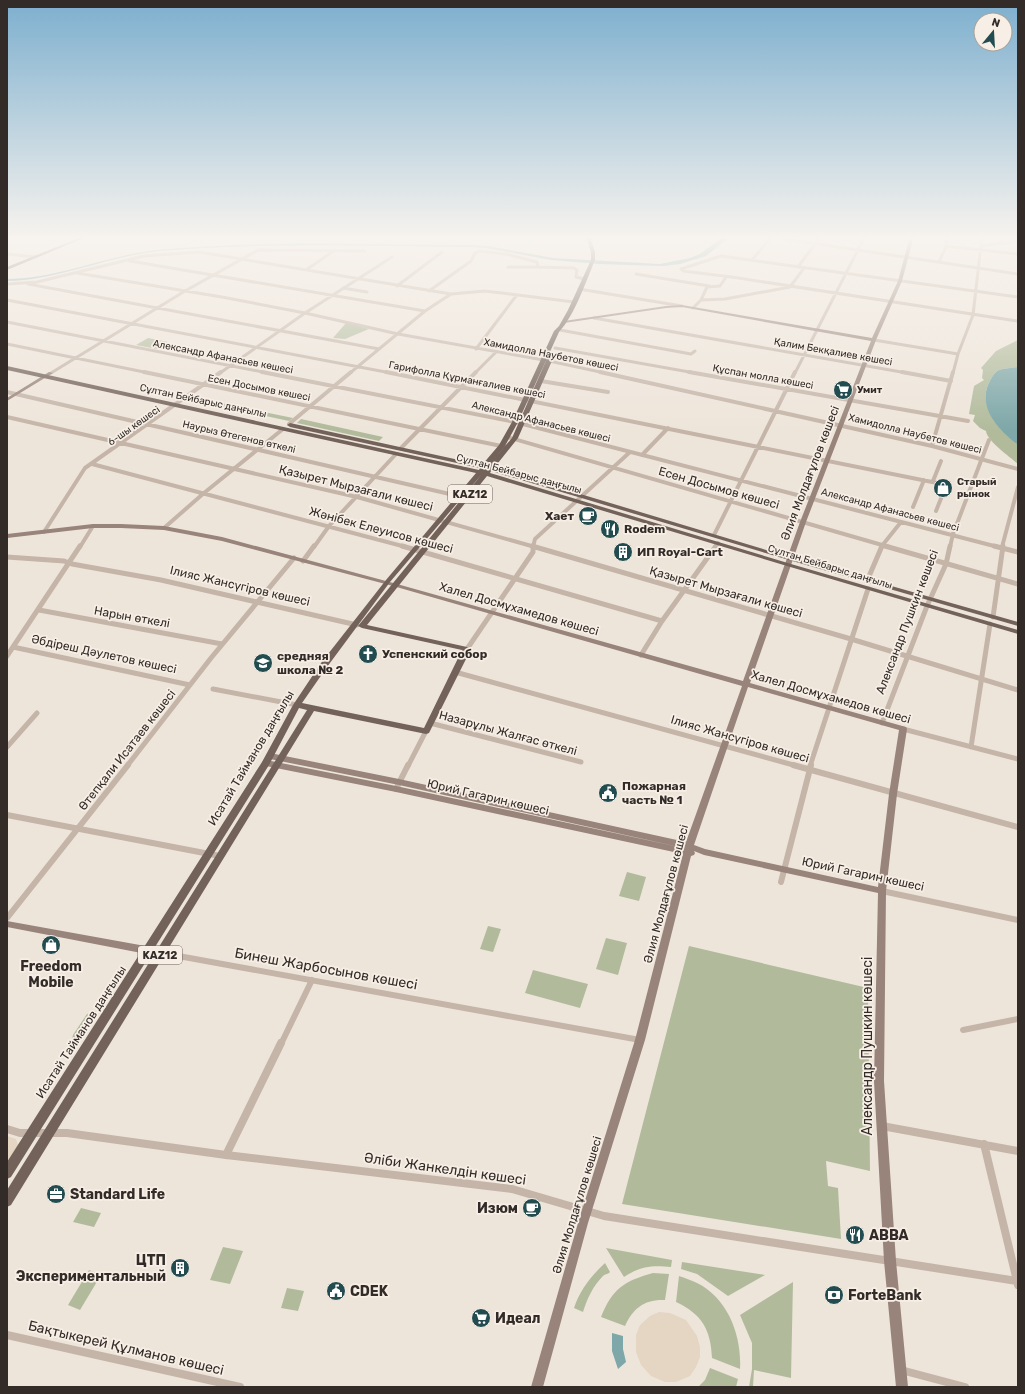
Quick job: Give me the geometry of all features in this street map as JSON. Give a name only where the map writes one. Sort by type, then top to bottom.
[{"type":"main road","name":"Исатай Тайманов даңғылы","points":[[358,626],[386,583],[439,519],[515,438],[518,423],[557,332],[560,330],[574,302]]},
{"type":"main road","name":"Исатай Тайманов даңғылы","points":[[529,400],[541,380],[546,360],[555,348],[561,332],[560,330]]},
{"type":"main road","name":"Сұлтан Бейбарыс даңғылы","points":[[7,363],[286,427],[396,454],[485,470]]},
{"type":"main road","name":"Сұлтан Бейбарыс даңғылы","points":[[7,368],[45,377],[180,403]]},
{"type":"main road","name":"Исатай Тайманов даңғылы","points":[[505,447],[507,436],[518,423]]},
{"type":"main road","name":"Сұлтан Бейбарыс даңғылы","points":[[286,427],[401,448],[485,470],[646,518],[718,543],[867,581],[1018,624]]},
{"type":"main road","name":"Исатай Тайманов даңғылы","points":[[7,1201],[162,953],[220,856],[273,761],[297,705],[324,665],[395,585],[467,498],[485,470]]},
{"type":"main road","name":"Сұлтан Бейбарыс даңғылы","points":[[646,518],[714,534],[790,562],[868,588],[1018,632]]},
{"type":"main road","name":"Ілияс Жансүгіров көшесі","points":[[358,626],[467,649]]},
{"type":"main road","points":[[297,705],[426,731],[467,649]]},
{"type":"main road","name":"Исатай Тайманов даңғылы","points":[[7,1172],[208,854],[312,708]]},
{"type":"street","name":"Гарифолла Құрманғалиев көшесі","points":[[13,301],[529,400],[933,482]]},
{"type":"street","points":[[119,301],[379,349]]},
{"type":"street","points":[[7,400],[169,301]]},
{"type":"street","name":"Хамидолла Наубетов көшесі","points":[[240,301],[305,313],[398,334],[476,349],[546,360],[776,410],[932,446],[1018,469]]},
{"type":"street","name":"6-шы көшесі","points":[[44,532],[85,468],[123,443],[323,301]]},
{"type":"street","points":[[367,301],[425,311]]},
{"type":"street","points":[[164,528],[204,493],[425,311],[440,301]]},
{"type":"street","points":[[476,349],[512,301]]},
{"type":"street","points":[[565,301],[574,302]]},
{"type":"street","points":[[652,301],[958,354]]},
{"type":"street","points":[[694,308],[700,301]]},
{"type":"street","points":[[714,534],[831,301]]},
{"type":"street","points":[[879,301],[1018,321]]},
{"type":"street","points":[[932,446],[958,354],[973,315],[975,301]]},
{"type":"street","name":"Әлия Молдағұлов көшесі","points":[[537,1387],[587,1211],[640,1040],[688,850],[723,746],[790,562],[803,522],[874,340],[891,303]]},
{"type":"street","points":[[564,322],[682,306]]},
{"type":"street","name":"Қалим Бекқалиев көшесі","points":[[594,318],[951,381]]},
{"type":"street","name":"Александр Афанасьев көшесі","points":[[7,322],[518,423],[1018,552]]},
{"type":"street","points":[[560,330],[691,354],[695,352]]},
{"type":"street","name":"Есен Досымов көшесі","points":[[7,344],[204,386],[505,447]]},
{"type":"street","name":"Құспан молла көшесі","points":[[555,348],[968,421]]},
{"type":"street","points":[[401,448],[496,352]]},
{"type":"street","points":[[541,380],[608,392]]},
{"type":"street","name":"Наурыз Өтегенов өткелі","points":[[7,392],[467,498]]},
{"type":"street","name":"Қазырет Мырзағали көшесі","points":[[7,417],[235,468],[357,497],[447,521],[851,639],[1018,690]]},
{"type":"street","points":[[642,455],[668,428]]},
{"type":"street","name":"Есен Досымов көшесі","points":[[507,436],[730,502],[1018,584]]},
{"type":"street","name":"Александр Пушкин көшесі","points":[[882,723],[927,606],[946,564],[953,534],[989,440]]},
{"type":"street","points":[[467,649],[533,552],[535,539],[630,452]]},
{"type":"street","points":[[303,561],[329,526],[396,454]]},
{"type":"street","points":[[936,511],[946,486],[933,482],[941,461]]},
{"type":"street","name":"Жәнібек Елеуисов көшесі","points":[[92,464],[422,551],[662,621]]},
{"type":"street","points":[[913,507],[924,480]]},
{"type":"street","points":[[993,617],[1002,548],[1018,487]]},
{"type":"street","points":[[867,581],[882,545],[901,522]]},
{"type":"street","points":[[7,656],[39,610],[93,526]]},
{"type":"street","name":"Халел Досмұхамедов көшесі","points":[[7,536],[93,526],[164,528],[222,539],[395,585],[903,729],[1018,759]]},
{"type":"street","points":[[641,655],[662,621],[718,543]]},
{"type":"street","name":"Ілияс Жансүгіров көшесі","points":[[7,557],[64,560],[161,580],[358,626]]},
{"type":"street","name":"Өтепқали Исатаев көшесі","points":[[7,918],[79,830],[148,738],[222,644],[294,558]]},
{"type":"street","points":[[781,882],[808,770],[868,588]]},
{"type":"street","name":"Нарын өткелі","points":[[39,610],[222,644]]},
{"type":"street","points":[[971,747],[990,624]]},
{"type":"street","name":"Әбдіреш Дәулетов көшесі","points":[[13,648],[190,685]]},
{"type":"street","name":"Ілияс Жансүгіров көшесі","points":[[455,672],[893,794],[1018,827]]},
{"type":"street","points":[[213,690],[297,705]]},
{"type":"street","points":[[7,747],[37,713]]},
{"type":"street","name":"Назарұлы Жалғас өткелі","points":[[430,723],[581,762]]},
{"type":"street","name":"Александр Пушкин көшесі","points":[[902,1387],[890,1261],[879,1081],[882,891],[893,794],[903,729]]},
{"type":"street","points":[[398,785],[426,731]]},
{"type":"street","name":"Юрий Гагарин көшесі","points":[[273,761],[398,785],[688,850],[785,869],[1018,920]]},
{"type":"street","points":[[7,815],[220,856]]},
{"type":"street","name":"Бинеш Жарбосынов көшесі","points":[[7,924],[640,1040]]},
{"type":"street","points":[[226,1155],[312,980]]},
{"type":"street","points":[[962,1030],[1018,1019]]},
{"type":"street","points":[[881,1125],[1018,1151]]},
{"type":"street","points":[[7,1129],[20,1133],[32,1132]]},
{"type":"street","name":"Әліби Жанкелдін көшесі","points":[[32,1132],[67,1133],[226,1155],[512,1189],[610,1217],[890,1261],[1018,1283]]},
{"type":"street","points":[[984,1144],[1016,1268],[1018,1283]]},
{"type":"street","name":"Бақтыкерей Құлманов көшесі","points":[[7,1335],[240,1387]]},
{"type":"street","points":[[900,1369],[966,1387]]},
{"type":"green space","points":[[346,323],[369,329],[345,339],[333,338]]},
{"type":"green space","points":[[148,338],[168,342],[157,349],[136,345]]},
{"type":"green space","points":[[1018,340],[1018,367],[999,370],[994,374],[988,385],[986,402],[998,426],[1018,445],[1018,464],[994,444],[987,435],[986,431],[980,428],[973,421],[975,415],[969,414],[974,386],[984,380],[982,378],[983,370],[981,368],[996,351]]},
{"type":"green space","points":[[197,398],[293,418],[289,421],[190,400]]},
{"type":"green space","points":[[301,419],[383,437],[379,441],[297,423]]},
{"type":"green space","points":[[627,872],[646,877],[639,901],[619,896]]},
{"type":"green space","points":[[488,926],[501,929],[493,952],[480,949]]},
{"type":"green space","points":[[606,938],[627,943],[618,975],[596,969]]},
{"type":"green space","points":[[689,946],[868,988],[870,1171],[826,1161],[828,1186],[838,1188],[841,1239],[622,1204]]},
{"type":"green space","points":[[533,970],[588,984],[580,1008],[525,993]]},
{"type":"green space","points":[[96,1011],[75,1042],[72,1039],[73,1035],[87,1014]]},
{"type":"green space","points":[[81,1208],[101,1213],[94,1227],[73,1222]]},
{"type":"green space","points":[[223,1247],[243,1251],[230,1284],[210,1280]]},
{"type":"green space","points":[[606,1248],[672,1260],[671,1267],[658,1266],[641,1268],[624,1277]]},
{"type":"green space","points":[[682,1262],[765,1275],[728,1296],[697,1274],[681,1269]]},
{"type":"green space","points":[[605,1263],[610,1272],[603,1276],[593,1288],[583,1312],[574,1308],[579,1295],[586,1284]]},
{"type":"green space","points":[[89,1270],[101,1275],[80,1310],[68,1305]]},
{"type":"green space","points":[[653,1273],[669,1274],[665,1300],[651,1301],[640,1306],[632,1314],[625,1326],[601,1317],[610,1299],[620,1288],[634,1279]]},
{"type":"green space","points":[[679,1276],[695,1282],[708,1290],[725,1308],[735,1331],[740,1356],[740,1369],[712,1358],[710,1339],[703,1324],[692,1312],[676,1302]]},
{"type":"green space","points":[[793,1282],[791,1378],[754,1370],[753,1387],[749,1387],[752,1369],[752,1343],[740,1315]]},
{"type":"green space","points":[[287,1288],[304,1291],[298,1311],[281,1308]]},
{"type":"green space","points":[[710,1368],[738,1379],[736,1387],[698,1387],[705,1380]]},
{"type":"shaded area","points":[[7,1136],[16,1139],[18,1145],[7,1162]]},
{"type":"shaded area","points":[[659,1312],[670,1313],[686,1320],[697,1336],[700,1347],[700,1357],[690,1376],[676,1382],[665,1382],[651,1376],[641,1365],[636,1352],[636,1335],[640,1325],[650,1316]]},
{"type":"water","points":[[1018,367],[1018,445],[1004,433],[992,419],[986,403],[986,394],[988,385],[997,371]]},
{"type":"water","points":[[612,1333],[623,1336],[623,1349],[626,1362],[618,1369],[612,1351]]},
{"type":"place","name":"Умит","points":[[843,390]]},
{"type":"place","name":"Старый рынок","points":[[943,488]]},
{"type":"place","name":"Хает","points":[[588,516]]},
{"type":"place","name":"Rodem","points":[[610,529]]},
{"type":"place","name":"ИП Royal-Cart","points":[[623,552]]},
{"type":"place","name":"Успенский собор","points":[[368,654]]},
{"type":"place","name":"cредняя школа № 2","points":[[263,663]]},
{"type":"place","name":"Пожарная часть № 1","points":[[608,793]]},
{"type":"place","name":"Freedom Mobile","points":[[51,945]]},
{"type":"place","name":"Standard Life","points":[[56,1194]]},
{"type":"place","name":"Изюм","points":[[532,1208]]},
{"type":"place","name":"ABBA","points":[[855,1235]]},
{"type":"place","name":"ЦТП Экспериментальный","points":[[180,1268]]},
{"type":"place","name":"CDEK","points":[[336,1291]]},
{"type":"place","name":"ForteBank","points":[[834,1295]]},
{"type":"place","name":"Идеал","points":[[481,1318]]}]
